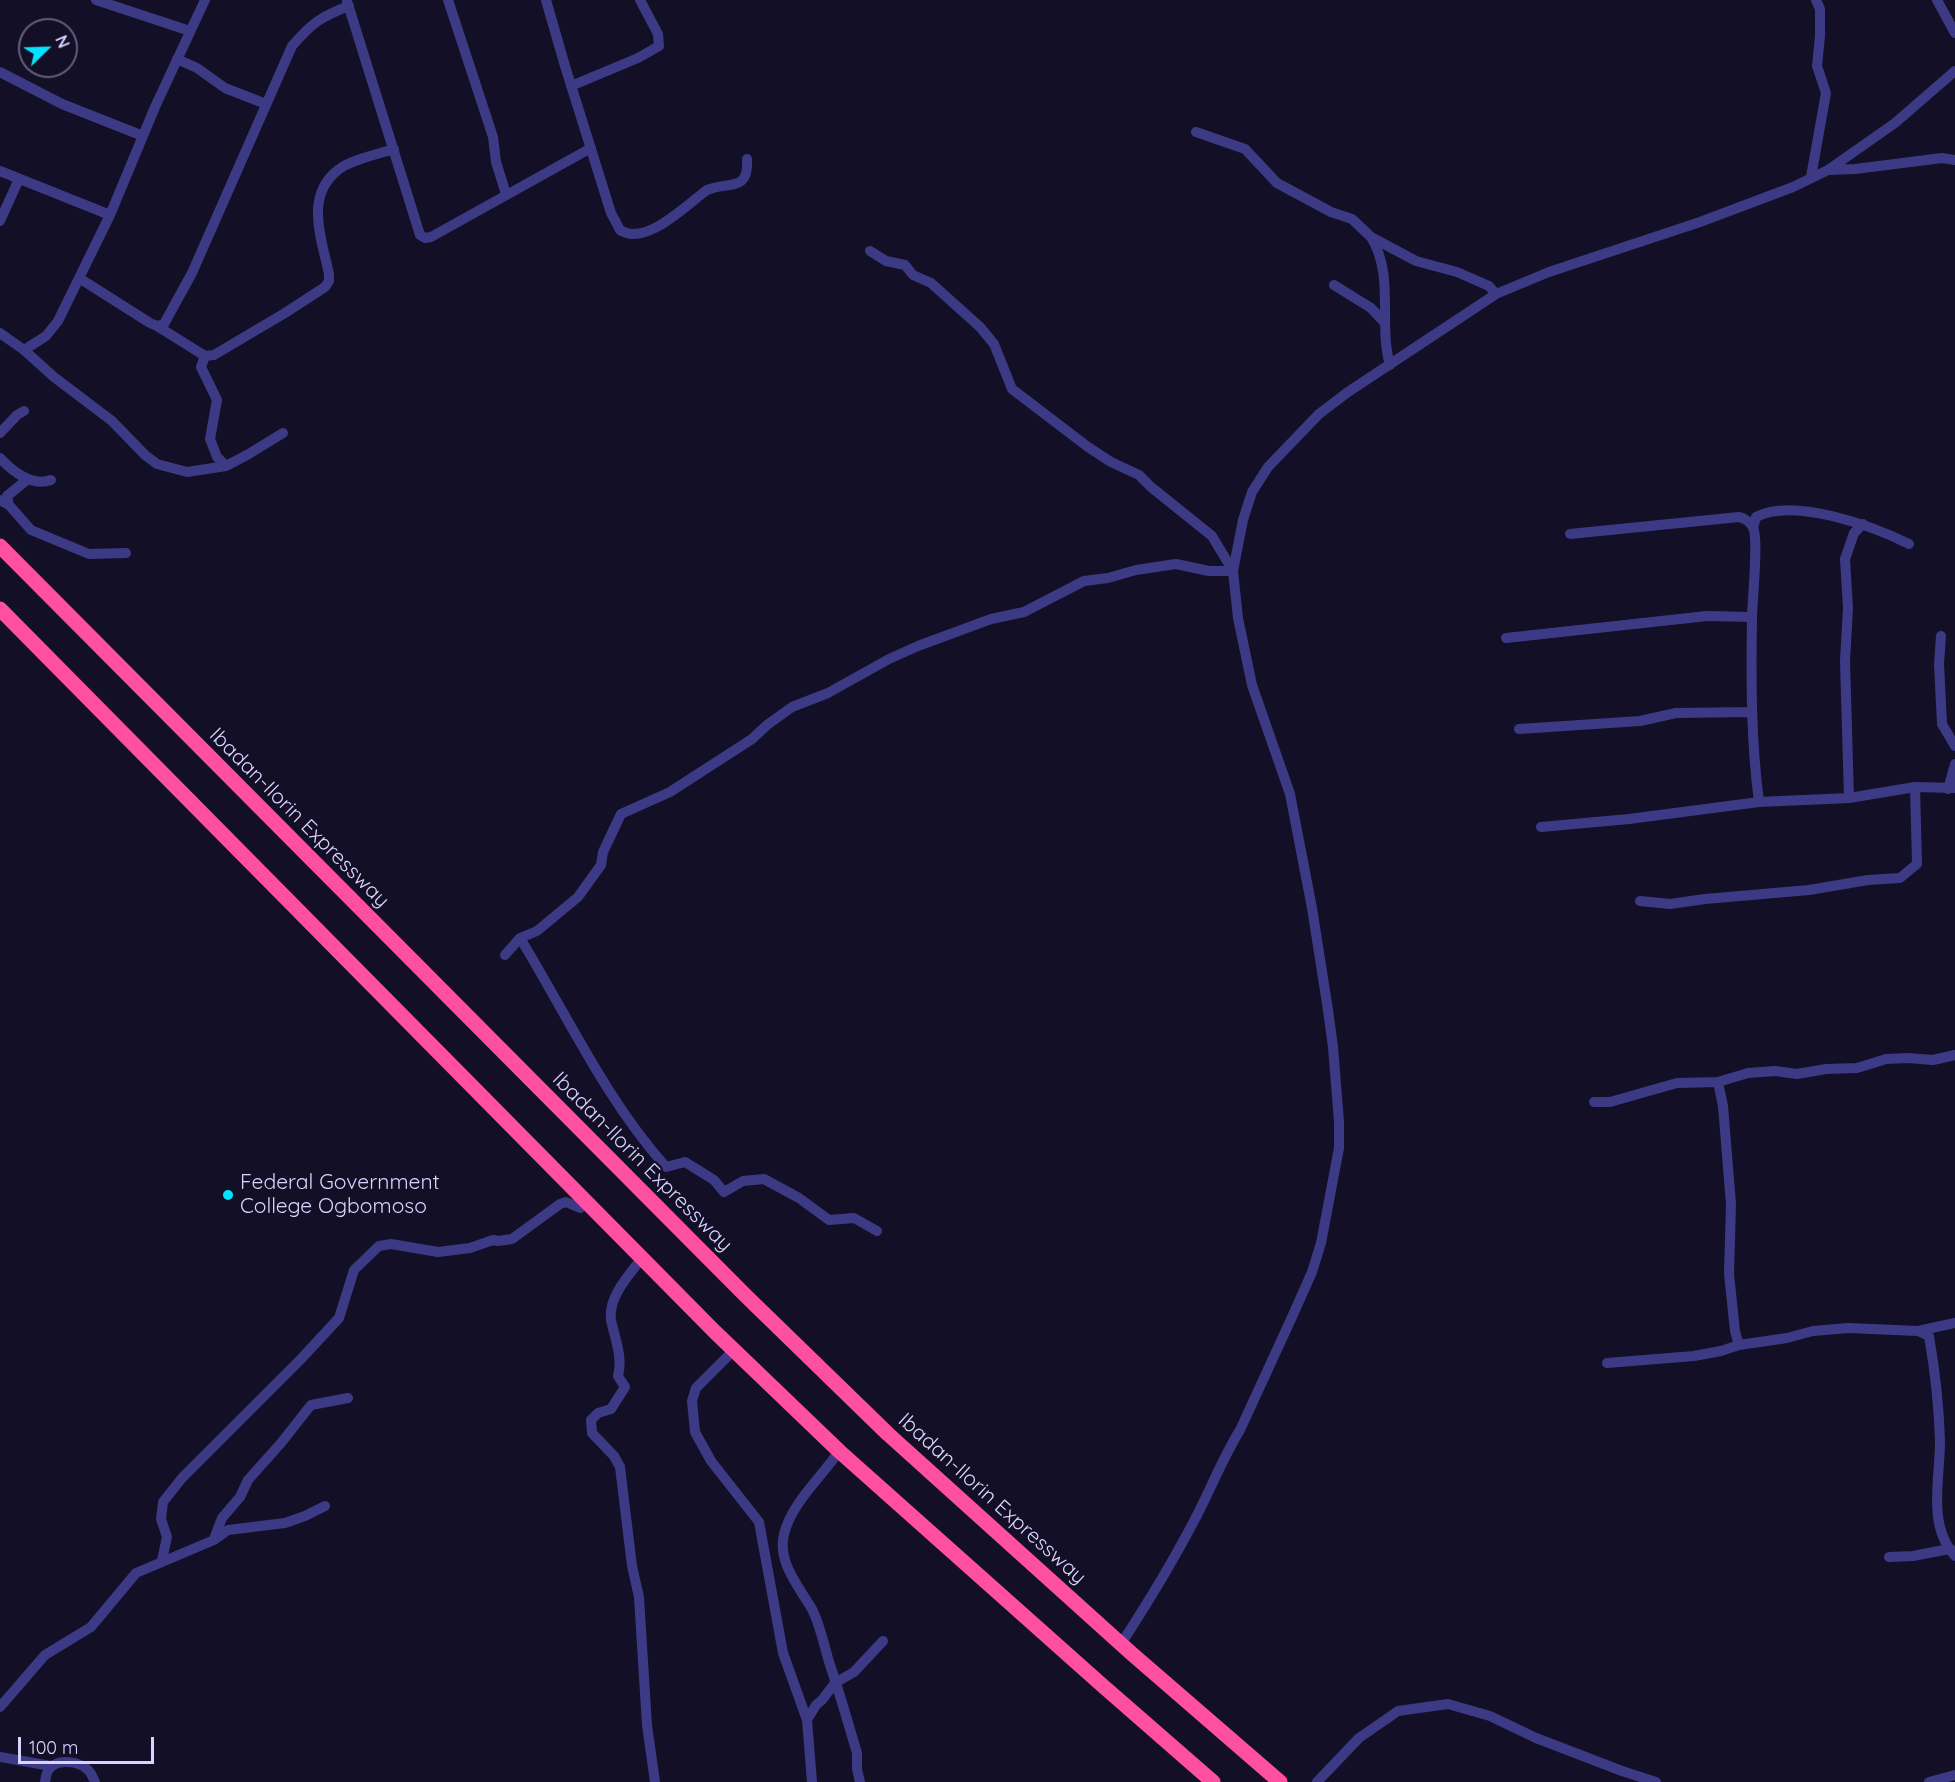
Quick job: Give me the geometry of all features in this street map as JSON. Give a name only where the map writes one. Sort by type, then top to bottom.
[{"type":"highway","name":"Ibadan-Ilorin Expressway","points":[[0,546],[754,1305],[888,1434],[1121,1644],[1280,1782]]},
{"type":"highway","points":[[0,609],[734,1350],[840,1451],[1102,1686],[1213,1782]]},
{"type":"street","points":[[96,0],[190,31]]},
{"type":"street","points":[[24,350],[40,341],[58,321],[110,215],[205,0]]},
{"type":"street","points":[[448,0],[493,137],[496,162],[506,194]]},
{"type":"street","points":[[546,0],[571,86],[620,230],[633,235],[648,232],[707,190],[716,186],[740,183],[745,179],[747,159]]},
{"type":"street","points":[[571,86],[638,58],[659,46],[658,34],[640,0]]},
{"type":"street","points":[[1811,177],[1826,93],[1817,66],[1820,9],[1816,0]]},
{"type":"street","points":[[1937,0],[1955,33]]},
{"type":"street","points":[[158,326],[164,324],[168,319],[192,273],[292,46],[310,25],[348,3],[417,227],[420,235],[425,238],[431,237],[591,148]]},
{"type":"street","points":[[177,59],[197,68],[225,88],[266,104]]},
{"type":"street","points":[[1121,1644],[1194,1521],[1240,1430],[1296,1308],[1321,1243],[1339,1149],[1333,1047],[1312,908],[1290,794],[1252,685],[1238,618],[1233,571],[1243,520],[1252,492],[1268,467],[1318,414],[1436,332],[1496,294],[1540,274],[1700,222],[1793,187],[1828,170],[1895,123],[1955,71]]},
{"type":"street","points":[[0,72],[62,104],[143,136]]},
{"type":"street","points":[[1196,132],[1245,149],[1277,183],[1331,212],[1352,219],[1371,237],[1416,261],[1457,272],[1489,286],[1496,294]]},
{"type":"street","points":[[79,278],[205,356],[214,355],[325,287],[329,281],[329,274],[317,220],[318,200],[327,181],[339,169],[394,149]]},
{"type":"street","points":[[1828,170],[1855,169],[1942,158],[1955,160]]},
{"type":"street","points":[[0,171],[110,215]]},
{"type":"street","points":[[0,220],[20,179]]},
{"type":"street","points":[[1371,237],[1383,264],[1385,323],[1390,365]]},
{"type":"street","points":[[870,251],[886,261],[905,265],[913,276],[932,283],[980,327],[994,344],[1012,389],[1088,447],[1111,462],[1138,475],[1212,536],[1233,571]]},
{"type":"street","points":[[1334,285],[1371,308],[1385,323]]},
{"type":"street","points":[[0,333],[112,421],[157,464],[187,472],[226,466],[283,433]]},
{"type":"street","points":[[205,356],[201,367],[217,400],[210,439],[217,457],[226,466]]},
{"type":"street","points":[[0,433],[24,411]]},
{"type":"street","points":[[0,458],[8,467],[28,479],[44,483],[51,480]]},
{"type":"street","points":[[28,479],[7,496],[4,503],[31,530],[89,554],[126,553]]},
{"type":"street","points":[[1759,802],[1751,712],[1755,556],[1753,528],[1756,518],[1767,512],[1796,512],[1841,518],[1863,524],[1909,544]]},
{"type":"street","points":[[1570,534],[1738,517],[1745,519],[1753,528]]},
{"type":"street","points":[[1849,798],[1845,661],[1848,608],[1845,559],[1854,533],[1863,524]]},
{"type":"street","points":[[505,955],[520,938],[537,931],[578,897],[601,865],[603,852],[621,814],[670,792],[752,739],[792,707],[828,693],[889,659],[918,646],[991,619],[1024,612],[1084,581],[1176,564],[1209,572],[1233,571]]},
{"type":"street","points":[[1506,638],[1707,616],[1752,617]]},
{"type":"street","points":[[1941,636],[1939,664],[1942,724],[1955,746]]},
{"type":"street","points":[[1518,729],[1640,721],[1676,713],[1751,712]]},
{"type":"street","points":[[1541,827],[1629,819],[1759,802],[1849,798],[1915,788],[1951,788],[1955,764]]},
{"type":"street","points":[[1640,901],[1670,904],[1900,878],[1917,864],[1915,788]]},
{"type":"street","points":[[520,938],[596,1068],[642,1140],[666,1167],[684,1162],[714,1180],[724,1192],[743,1181],[764,1179],[799,1198],[829,1220],[854,1218],[877,1231]]},
{"type":"street","points":[[1594,1102],[1610,1102],[1677,1083],[1718,1082],[1748,1073],[1775,1071],[1797,1074],[1857,1068],[1886,1059],[1933,1060],[1955,1055]]},
{"type":"street","points":[[1718,1082],[1723,1106],[1731,1204],[1730,1274],[1735,1331],[1739,1345]]},
{"type":"street","points":[[162,1560],[167,1537],[161,1519],[163,1502],[182,1478],[339,1318],[354,1270],[379,1246],[391,1244],[438,1252],[470,1248],[493,1240],[498,1242],[512,1239],[560,1204],[566,1202],[580,1208],[586,1202]]},
{"type":"street","points":[[642,1258],[617,1292],[611,1317],[621,1366],[618,1376],[625,1388],[611,1409],[598,1413],[591,1420],[592,1433],[614,1456],[620,1467],[632,1566],[639,1597],[646,1725],[655,1782]]},
{"type":"street","points":[[1607,1363],[1694,1356],[1813,1331],[1848,1328],[1917,1331],[1955,1323]]},
{"type":"street","points":[[1917,1331],[1929,1336],[1936,1378],[1940,1440],[1937,1479],[1938,1515],[1941,1536],[1953,1552]]},
{"type":"street","points":[[734,1350],[696,1388],[692,1401],[695,1432],[711,1461],[759,1522],[783,1653],[807,1720],[812,1782]]},
{"type":"street","points":[[214,1540],[222,1518],[240,1497],[248,1480],[311,1406],[348,1398]]},
{"type":"street","points":[[840,1451],[792,1516],[784,1534],[783,1552],[794,1581],[821,1630],[857,1753],[860,1782]]},
{"type":"street","points":[[0,1707],[45,1655],[91,1627],[136,1573],[162,1560],[214,1540],[228,1530],[285,1523],[325,1506]]},
{"type":"street","points":[[1889,1557],[1953,1552]]},
{"type":"street","points":[[807,1720],[816,1705],[836,1682],[854,1672],[883,1641]]},
{"type":"street","points":[[1318,1781],[1359,1737],[1398,1711],[1448,1704],[1490,1716],[1547,1742],[1656,1782]]},
{"type":"street","points":[[0,1757],[51,1766]]},
{"type":"street","points":[[45,1782],[47,1771],[51,1766],[60,1762],[78,1764],[88,1769],[95,1782]]},
{"type":"street","points":[[1929,1782],[1955,1776]]},
{"type":"place","name":"Federal Government College Ogbomoso","points":[[228,1195]]}]
